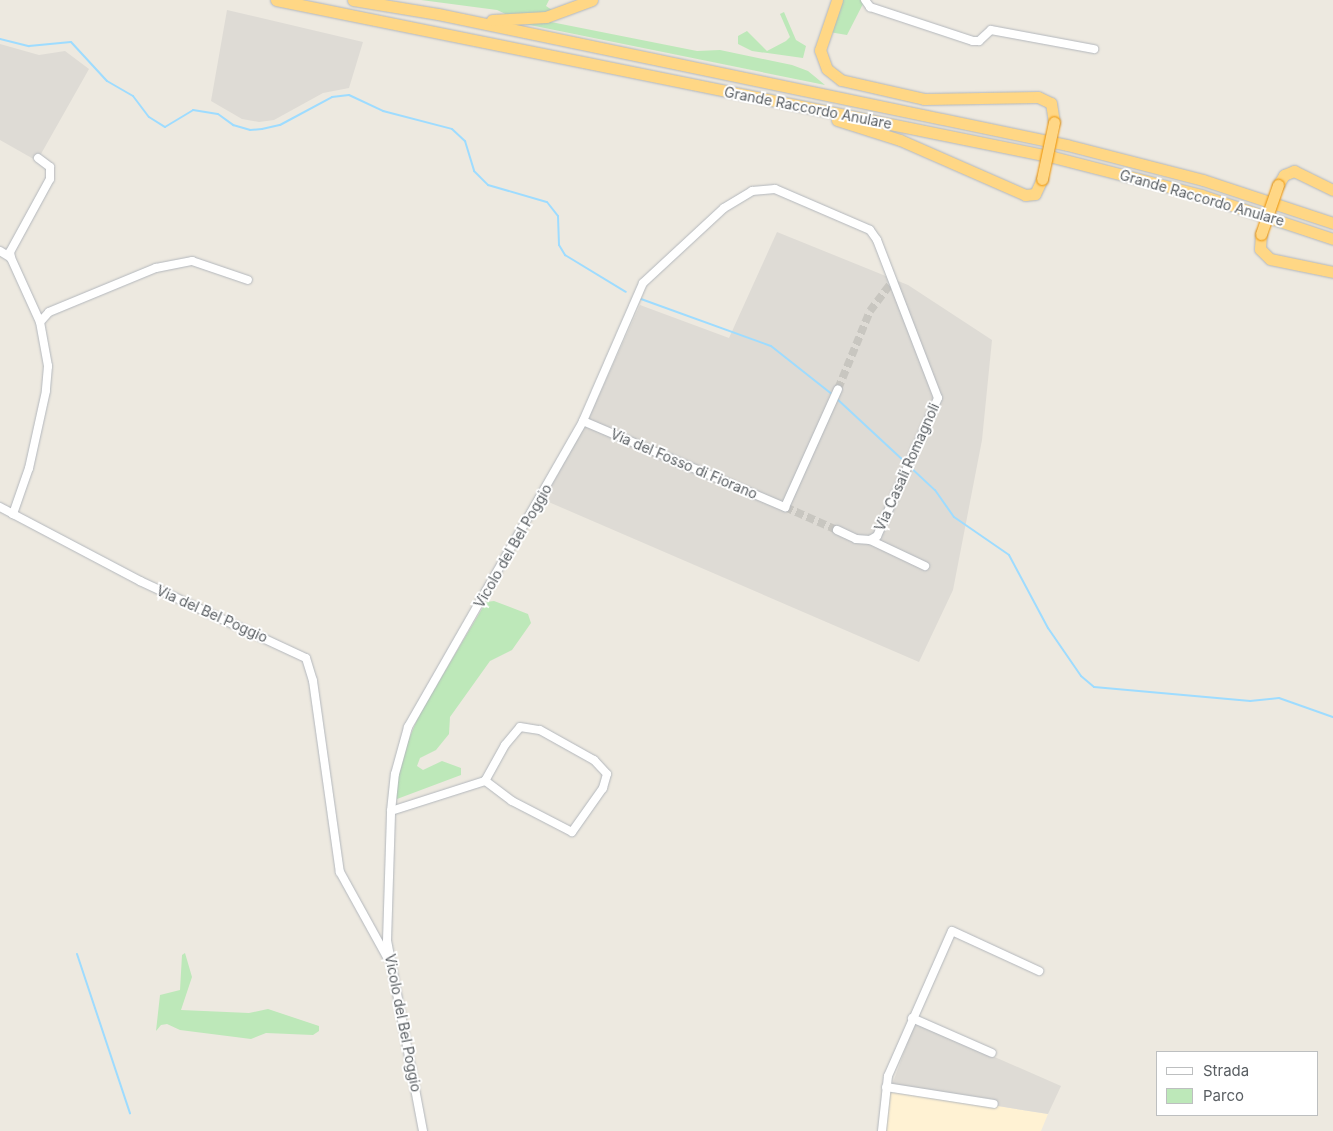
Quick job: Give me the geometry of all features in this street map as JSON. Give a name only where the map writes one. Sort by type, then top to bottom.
[{"type":"highway","name":"Grande Raccordo Anulare","points":[[276,0],[1100,168],[1201,195],[1333,239]]},
{"type":"highway","name":"Grande Raccordo Anulare","points":[[354,0],[438,14],[1067,145],[1203,180],[1333,224]]},
{"type":"highway","points":[[438,14],[519,20],[555,15],[592,0]]},
{"type":"highway","points":[[780,102],[900,140],[1025,195],[1035,194],[1042,179],[1054,122],[1050,103],[1038,97],[924,99],[841,80],[827,69],[820,50],[837,0]]},
{"type":"highway","points":[[1333,190],[1294,171],[1284,175],[1278,186],[1261,234],[1261,252],[1270,259],[1333,272]]},
{"type":"street","points":[[865,0],[870,7],[973,41],[993,31],[1094,49]]},
{"type":"street","points":[[0,507],[13,514],[29,468],[46,391],[48,366],[40,322],[10,258],[10,252],[50,179],[50,166],[38,158]]},
{"type":"street","name":"Vicolo del Bel Poggio","points":[[423,1131],[388,959],[391,811],[394,774],[408,727],[583,421],[643,283],[738,196],[762,188],[775,188],[870,230],[893,280]]},
{"type":"street","points":[[0,250],[10,258]]},
{"type":"street","points":[[40,322],[48,312],[165,266],[192,261],[248,280]]},
{"type":"street","name":"Via Casali Romagnoli","points":[[870,540],[877,536],[938,398],[893,280]]},
{"type":"street","name":"Via del Fosso di Fiorano","points":[[583,421],[785,507],[838,389]]},
{"type":"street","name":"Via del Bel Poggio","points":[[13,514],[140,581],[306,658],[313,681],[340,872],[388,959]]},
{"type":"street","points":[[837,530],[856,539],[870,540],[925,566]]},
{"type":"street","points":[[391,811],[485,781],[516,729],[525,726],[540,730],[594,760],[607,774],[603,788],[572,832],[512,802],[485,781]]},
{"type":"street","points":[[882,1131],[886,1087],[912,1018],[952,931],[1039,971]]},
{"type":"street","points":[[912,1018],[992,1054]]},
{"type":"street","points":[[886,1087],[994,1104]]},
{"type":"shaded area","points":[[227,10],[363,42],[349,88],[323,93],[274,120],[259,122],[242,119],[211,101]]},
{"type":"shaded area","points":[[0,44],[39,55],[65,51],[89,69],[37,161],[0,140]]},
{"type":"shaded area","points":[[777,232],[908,285],[992,340],[982,440],[953,590],[919,662],[544,500],[596,402],[640,305],[729,338]]},
{"type":"shaded area","points":[[915,1022],[1061,1086],[1048,1114],[998,1106],[993,1099],[892,1085]]},
{"type":"shaded area","points":[[889,1092],[1048,1114],[1041,1131],[886,1131]]},
{"type":"green space","points":[[421,0],[549,0],[546,6],[552,10],[519,20],[497,10]]},
{"type":"green space","points":[[837,0],[865,0],[847,35],[829,32]]},
{"type":"green space","points":[[784,12],[796,40],[806,46],[803,58],[752,51],[738,44],[738,36],[747,31],[767,51],[786,41],[790,37],[780,14]]},
{"type":"green space","points":[[546,21],[697,51],[720,50],[792,65],[808,71],[825,85],[525,24]]},
{"type":"green space","points":[[494,601],[528,614],[531,623],[512,650],[490,661],[450,717],[449,734],[436,750],[420,758],[417,766],[423,770],[442,761],[461,768],[461,775],[397,799],[395,793],[401,758],[419,715],[486,602]]},
{"type":"green space","points":[[185,953],[192,977],[181,1010],[249,1013],[268,1009],[319,1026],[319,1031],[313,1035],[266,1033],[251,1039],[180,1030],[167,1024],[161,1025],[156,1031],[160,995],[180,990],[182,955]]},
{"type":"waterway","points":[[0,39],[29,46],[71,42],[107,81],[133,96],[149,117],[165,127],[193,110],[218,114],[233,125],[250,130],[262,129],[280,125],[332,97],[349,95],[383,111],[452,129],[465,141],[474,171],[488,185],[547,202],[558,216],[559,245],[565,255],[626,292]]},
{"type":"waterway","points":[[641,299],[771,346],[833,395]]},
{"type":"waterway","points":[[836,398],[906,463]]},
{"type":"waterway","points":[[909,466],[935,490],[954,517],[1009,555],[1048,628],[1081,676],[1094,687],[1250,701],[1279,698],[1333,717]]},
{"type":"waterway","points":[[77,954],[130,1113]]},
{"type":"tunnel","points":[[838,389],[870,311],[893,280]]},
{"type":"tunnel","points":[[785,507],[837,530]]}]
